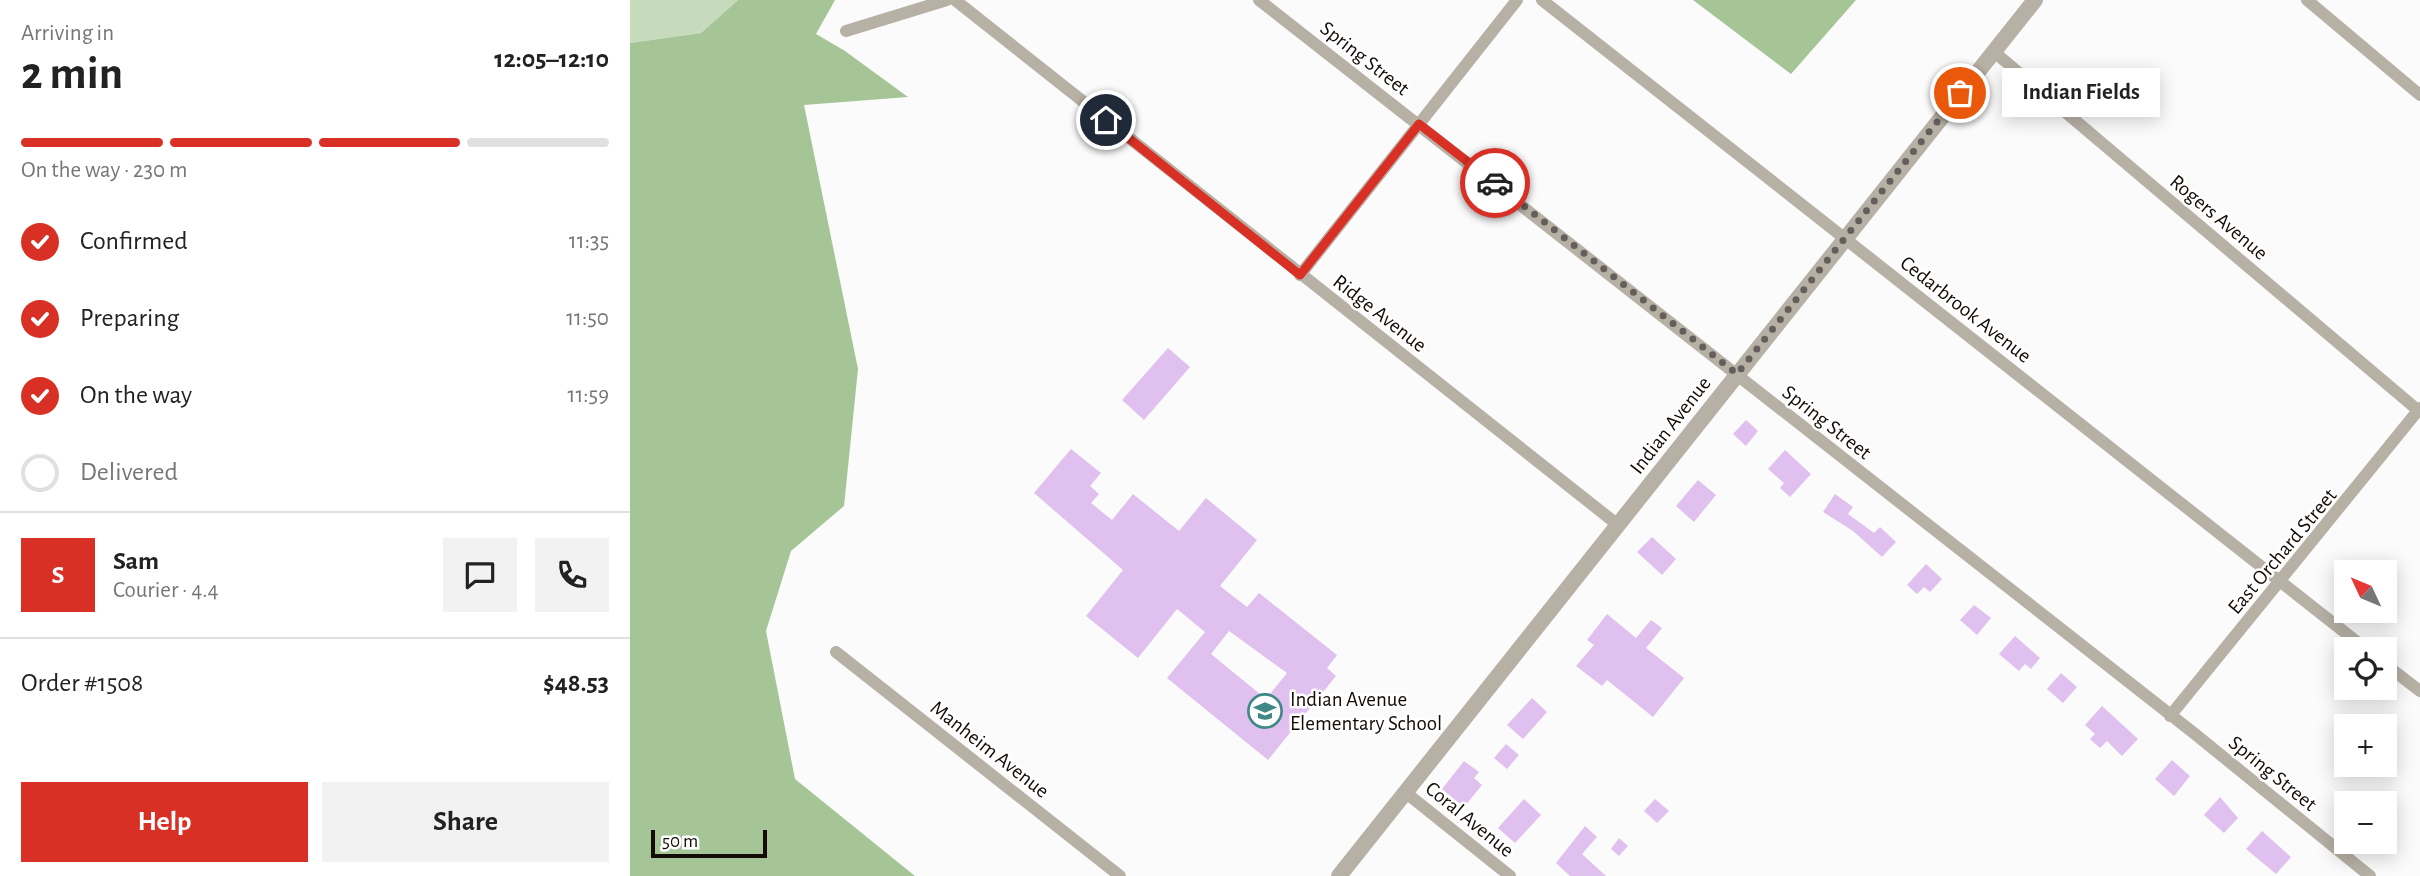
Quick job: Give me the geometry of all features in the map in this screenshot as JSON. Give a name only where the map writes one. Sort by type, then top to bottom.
[{"type":"street","points":[[846,31],[947,0]]},
{"type":"street","name":"Ridge Avenue","points":[[955,0],[1618,525]]},
{"type":"street","name":"Spring Street","points":[[1259,0],[1737,374],[2370,876]]},
{"type":"street","points":[[1300,275],[1517,0]]},
{"type":"street","name":"Cedarbrook Avenue","points":[[1542,0],[2351,637]]},
{"type":"street","name":"Indian Avenue","points":[[1339,876],[2035,0]]},
{"type":"street","points":[[2306,0],[2420,95]]},
{"type":"street","name":"Rogers Avenue","points":[[1993,51],[2419,410]]},
{"type":"street","name":"East Orchard Street","points":[[2170,716],[2419,410]]},
{"type":"street","name":"Manheim Avenue","points":[[836,652],[1119,876]]},
{"type":"street","points":[[2397,673],[2420,691]]},
{"type":"street","name":"Coral Avenue","points":[[1405,792],[1510,876]]},
{"type":"green space","points":[[630,0],[738,0],[701,33],[630,43]]},
{"type":"green space","points":[[738,0],[835,0],[816,34],[845,51],[908,97],[804,105],[858,369],[844,506],[791,551],[766,631],[795,779],[915,876],[630,876],[630,43],[701,33]]},
{"type":"green space","points":[[1693,0],[1856,0],[1791,74]]},
{"type":"building","points":[[1168,348],[1190,367],[1144,420],[1122,400]]},
{"type":"building","points":[[1746,420],[1758,431],[1746,446],[1733,434]]},
{"type":"building","points":[[1071,449],[1101,473],[1090,486],[1099,494],[1091,503],[1112,520],[1133,494],[1179,531],[1206,498],[1257,540],[1220,586],[1247,607],[1259,593],[1337,655],[1327,668],[1336,676],[1268,760],[1167,678],[1205,632],[1177,609],[1138,658],[1086,616],[1123,570],[1034,493]],"holes":[[[1229,631],[1287,673],[1266,699],[1211,654]]]},
{"type":"building","points":[[1785,450],[1811,474],[1790,497],[1780,488],[1784,483],[1768,469]]},
{"type":"building","points":[[1698,480],[1716,495],[1694,522],[1676,506]]},
{"type":"building","points":[[1835,494],[1853,507],[1848,514],[1874,533],[1880,527],[1896,542],[1882,557],[1853,531],[1823,512]]},
{"type":"building","points":[[1652,537],[1676,559],[1662,575],[1637,552]]},
{"type":"building","points":[[1926,564],[1942,579],[1930,592],[1924,587],[1917,594],[1907,585]]},
{"type":"building","points":[[1974,605],[1991,618],[1977,635],[1960,620]]},
{"type":"building","points":[[1607,614],[1636,638],[1651,620],[1662,628],[1646,648],[1684,678],[1653,717],[1607,680],[1602,686],[1576,666],[1594,645],[1587,640]]},
{"type":"building","points":[[2015,636],[2040,658],[2031,669],[2025,664],[2019,671],[1999,654]]},
{"type":"building","points":[[2061,673],[2077,687],[2063,703],[2047,689]]},
{"type":"building","points":[[1532,698],[1547,712],[1523,739],[1507,725]]},
{"type":"building","points":[[2102,706],[2138,739],[2122,756],[2107,741],[2100,748],[2090,739],[2095,734],[2085,725]]},
{"type":"building","points":[[1506,744],[1519,755],[1507,769],[1494,758]]},
{"type":"building","points":[[2172,760],[2190,776],[2174,796],[2155,779]]},
{"type":"building","points":[[1464,761],[1479,772],[1474,778],[1482,785],[1464,807],[1442,789]]},
{"type":"building","points":[[2220,797],[2238,818],[2224,833],[2204,815]]},
{"type":"building","points":[[1524,799],[1541,815],[1515,843],[1498,828]]},
{"type":"building","points":[[1655,799],[1669,811],[1657,823],[1644,811]]},
{"type":"building","points":[[1585,826],[1597,837],[1582,854],[1606,876],[1570,876],[1556,863]]},
{"type":"building","points":[[2262,831],[2291,857],[2276,874],[2246,849]]},
{"type":"building","points":[[1619,838],[1628,846],[1619,856],[1611,849]]},
{"type":"way so far","points":[[1495,183],[1737,374],[1960,93]]},
{"type":"place","name":"Indian Fields","points":[[1960,93]]},
{"type":"place","name":"Indian Avenue Elementary School","points":[[1265,711]]},
{"type":"route","points":[[1106,120],[1300,275],[1419,124],[1495,183]]}]
